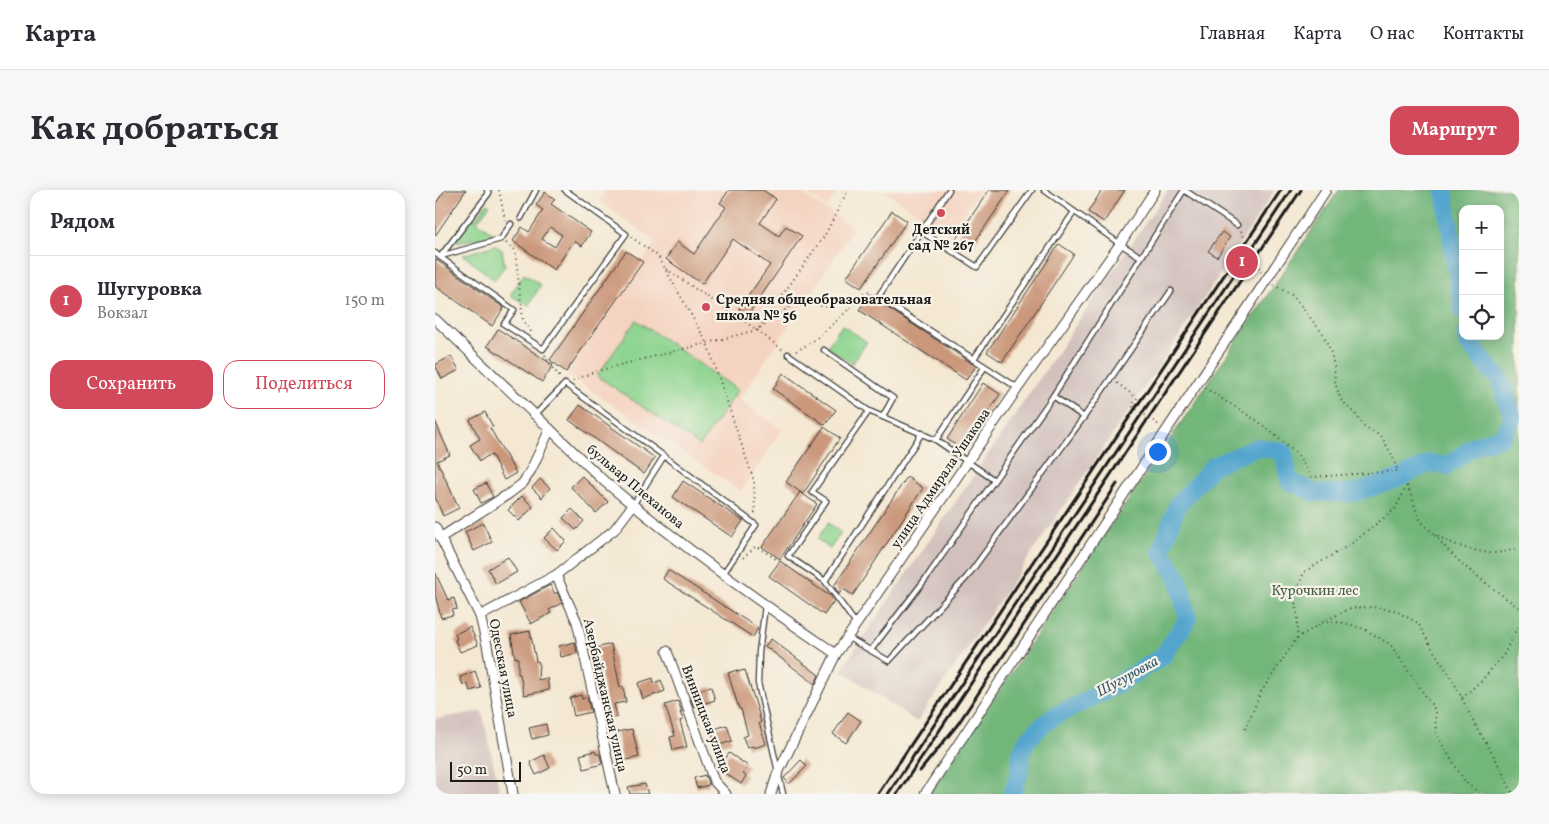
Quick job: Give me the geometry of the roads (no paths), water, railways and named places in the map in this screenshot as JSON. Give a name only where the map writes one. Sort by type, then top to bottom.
[{"type":"street","name":"улица Адмирала Ушакова","points":[[771,794],[777,775],[836,654],[967,461],[1120,244],[1155,190]]},
{"type":"street","points":[[925,794],[1326,190]]},
{"type":"street","name":"бульвар Плеханова","points":[[435,319],[604,481],[765,606],[836,654]]},
{"type":"street","points":[[440,538],[523,483],[550,429]]},
{"type":"street","points":[[480,616],[556,575],[614,530],[633,505]]},
{"type":"street","name":"Одесская улица","points":[[435,527],[480,616],[487,645],[513,794]]},
{"type":"street","name":"Азербайджанская улица","points":[[556,575],[577,622],[615,794]]},
{"type":"street","name":"Винницкая улица","points":[[667,651],[714,781],[726,794]]},
{"type":"lane","points":[[440,257],[489,193],[487,190]]},
{"type":"lane","points":[[521,218],[536,190]]},
{"type":"lane","points":[[435,253],[514,310],[504,324],[543,349],[626,234],[565,190]]},
{"type":"lane","points":[[949,190],[878,297],[984,368],[1018,388]]},
{"type":"lane","points":[[922,232],[977,268],[1032,190]]},
{"type":"lane","points":[[1044,190],[1141,257]]},
{"type":"lane","points":[[871,650],[927,577],[1053,396],[1184,190],[1237,225]]},
{"type":"lane","points":[[973,360],[1074,212]]},
{"type":"lane","points":[[440,257],[501,239],[511,224]]},
{"type":"lane","points":[[847,637],[889,661],[967,577],[1084,417],[1171,291]]},
{"type":"lane","points":[[824,350],[893,398],[883,416]]},
{"type":"lane","points":[[788,354],[869,411],[936,440],[994,480]]},
{"type":"lane","points":[[936,440],[984,368]]},
{"type":"lane","points":[[535,415],[565,384],[756,525],[723,574]]},
{"type":"lane","points":[[1053,396],[1084,417]]},
{"type":"lane","points":[[856,624],[825,581],[788,556],[826,501],[812,492],[869,411]]},
{"type":"lane","points":[[825,581],[922,433]]},
{"type":"lane","points":[[633,505],[665,456]]},
{"type":"lane","points":[[765,606],[759,652],[758,683],[777,775],[783,794]]},
{"type":"waterway","name":"Шугуровка","points":[[1444,190],[1460,295]]},
{"type":"waterway","name":"Шугуровка","points":[[1012,794],[1020,771],[1021,753],[1026,742],[1038,729],[1053,717],[1111,688],[1162,657],[1188,619],[1178,578],[1161,551],[1177,506],[1213,466],[1258,447],[1284,452],[1289,481],[1315,493],[1354,493],[1397,479],[1430,463],[1447,466],[1476,445],[1501,437],[1513,418],[1500,380],[1467,340]]},
{"type":"railway","points":[[878,794],[1281,190]]},
{"type":"railway","points":[[888,794],[1291,190]]},
{"type":"railway","points":[[897,794],[1301,190]]},
{"type":"railway","points":[[920,771],[958,724],[1117,484]]},
{"type":"place","name":"Детский сад № 267","points":[[941,213]]},
{"type":"place","name":"Шугуровка","points":[[1242,262]]},
{"type":"place","name":"Средняя общеобразовательная школа № 56","points":[[706,307]]},
{"type":"park label","name":"Курочкин лес","points":[[1315,590]]}]
